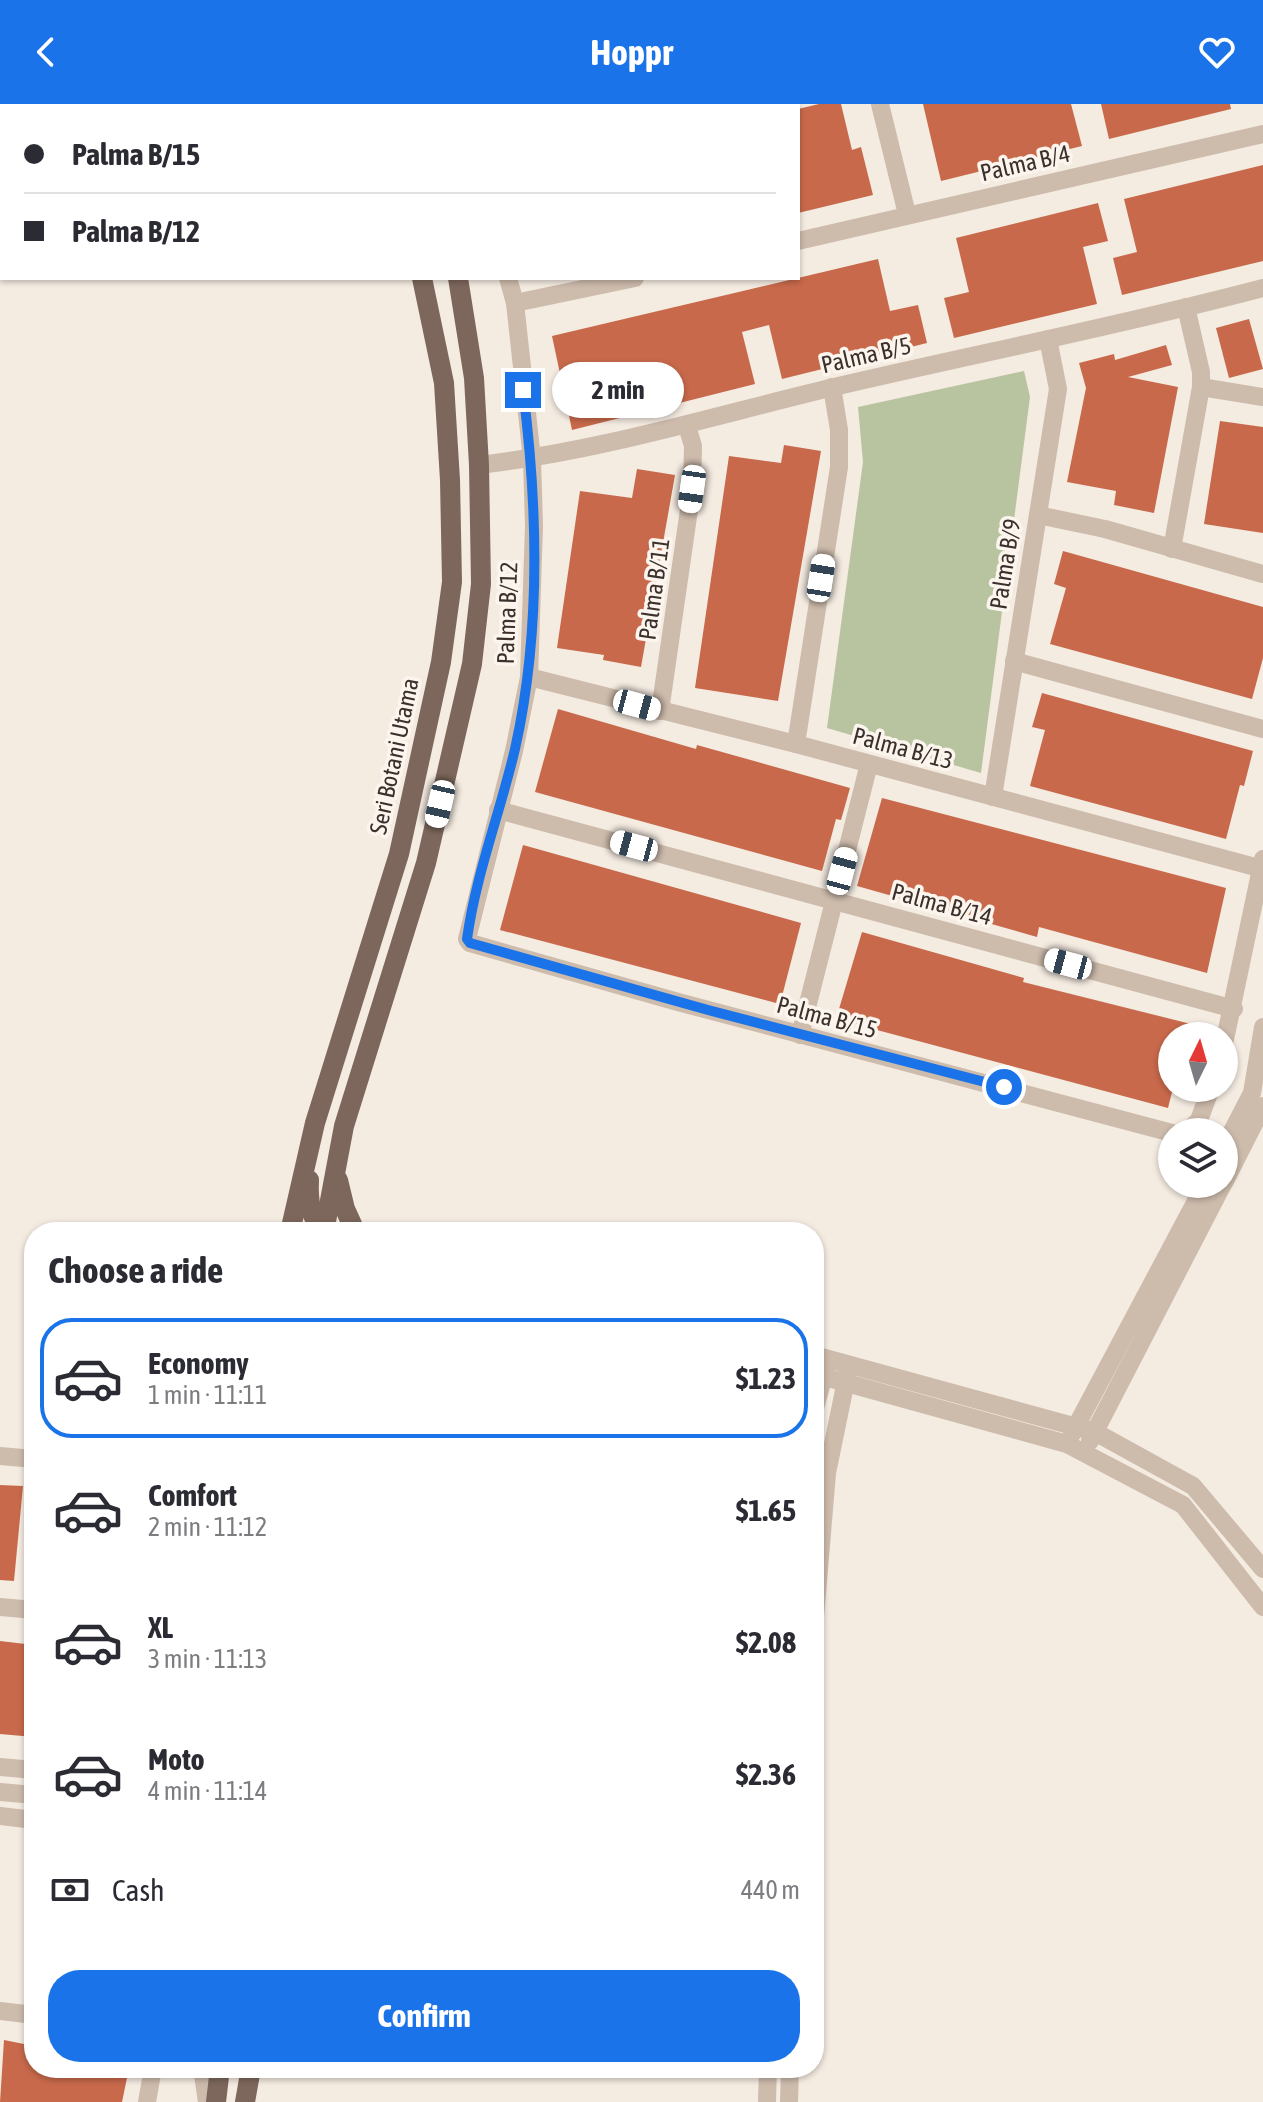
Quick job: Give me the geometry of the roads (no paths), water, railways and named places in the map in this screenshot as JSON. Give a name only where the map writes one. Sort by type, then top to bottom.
[{"type":"main road","name":"Seri Botani Utama","points":[[292,1222],[309,1148],[350,1006],[399,854],[441,662],[452,582],[450,480],[444,383],[422,280]]},
{"type":"main road","points":[[326,1222],[344,1126],[426,863],[472,664],[481,584],[479,465],[474,378],[458,280]]},
{"type":"main road","points":[[309,1148],[310,1209],[314,1222]]},
{"type":"main road","points":[[336,1168],[348,1222]]},
{"type":"main road","points":[[216,2102],[219,2078]]},
{"type":"main road","points":[[245,2102],[249,2078]]},
{"type":"street","points":[[880,104],[907,214]]},
{"type":"street","name":"Palma B/4","points":[[800,241],[1263,134]]},
{"type":"street","name":"Palma B/12","points":[[470,943],[468,934],[514,751],[529,677],[534,526],[532,459],[515,303],[509,280]]},
{"type":"street","points":[[515,303],[625,280]]},
{"type":"street","name":"Palma B/5","points":[[479,465],[532,459],[687,426],[832,387],[1263,288]]},
{"type":"street","points":[[1172,549],[1201,387],[1201,372],[1186,307]]},
{"type":"street","name":"Palma B/9","points":[[993,797],[1058,389],[1048,339]]},
{"type":"street","points":[[796,744],[839,467],[839,430],[832,387]]},
{"type":"street","points":[[1201,387],[1263,397]]},
{"type":"street","name":"Palma B/11","points":[[660,711],[692,489],[693,446],[687,426]]},
{"type":"street","points":[[1038,515],[1105,529],[1263,574]]},
{"type":"street","points":[[1014,661],[1263,729]]},
{"type":"street","name":"Palma B/13","points":[[529,677],[1262,866]]},
{"type":"street","points":[[800,1035],[869,764]]},
{"type":"street","name":"Palma B/14","points":[[498,810],[1234,1009]]},
{"type":"street","points":[[1230,1022],[1262,866]]},
{"type":"street","name":"Palma B/15","points":[[470,943],[800,1035],[1158,1129]]},
{"type":"street","points":[[1238,1120],[1252,1093],[1263,1027]]},
{"type":"street","points":[[1238,1155],[1263,1106]]},
{"type":"street","points":[[1086,1429],[1092,1398],[1198,1198]]},
{"type":"street","points":[[1075,1448],[1086,1429],[1111,1402],[1216,1198]]},
{"type":"street","points":[[824,1367],[1075,1448],[1183,1505],[1263,1607]]},
{"type":"street","points":[[848,1374],[1042,1416],[1086,1429],[1193,1486],[1263,1569]]},
{"type":"street","points":[[824,1509],[827,1473],[848,1374]]},
{"type":"street","points":[[1042,1416],[1072,1410],[1092,1398]]},
{"type":"street","points":[[1111,1402],[1111,1422],[1117,1444]]},
{"type":"street","points":[[0,1456],[24,1458]]},
{"type":"street","points":[[0,1607],[24,1609]]},
{"type":"street","points":[[0,1767],[24,1769]]},
{"type":"street","points":[[0,1792],[24,1794]]},
{"type":"street","points":[[0,1816],[24,1819]]},
{"type":"street","points":[[0,2011],[24,2014]]},
{"type":"street","points":[[147,2102],[151,2078]]},
{"type":"street","points":[[203,2078],[207,2102]]},
{"type":"street","points":[[767,2102],[768,2078]]},
{"type":"street","points":[[789,2102],[790,2078]]}]
